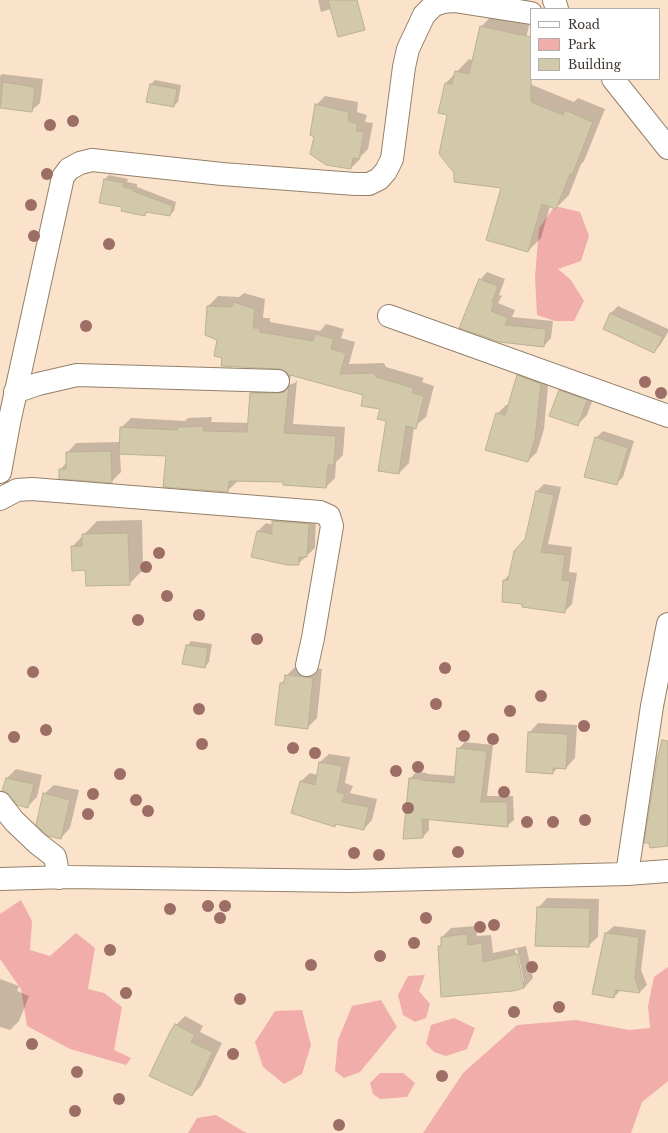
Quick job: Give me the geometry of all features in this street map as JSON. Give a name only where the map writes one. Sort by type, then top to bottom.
[{"type":"street","points":[[0,472],[15,392],[63,176],[69,169],[80,163],[92,160],[240,175],[369,184],[379,179],[386,171],[392,160],[404,66],[408,49],[424,15],[434,5],[454,1],[530,13]]},
{"type":"street","points":[[614,80],[668,148]]},
{"type":"street","points":[[389,316],[668,416]]},
{"type":"street","points":[[15,392],[38,384],[78,374],[278,381]]},
{"type":"street","points":[[0,499],[17,490],[32,489],[320,512],[329,516],[332,526],[307,665]]},
{"type":"street","points":[[627,874],[652,706],[668,624]]},
{"type":"street","points":[[0,803],[14,821],[37,843],[55,857],[59,878]]},
{"type":"street","points":[[0,879],[59,878],[349,881],[627,874],[668,871]]},
{"type":"green space","points":[[555,206],[580,212],[589,236],[581,261],[558,269],[571,280],[584,301],[574,321],[555,321],[537,315],[535,277],[539,228]]},
{"type":"green space","points":[[21,900],[32,921],[30,950],[50,956],[76,933],[95,948],[88,989],[104,993],[122,1007],[114,1050],[131,1058],[126,1065],[70,1049],[27,1026],[21,989],[0,959],[0,914]]},
{"type":"green space","points":[[668,967],[668,1081],[642,1102],[631,1133],[423,1133],[463,1073],[517,1025],[576,1020],[629,1030],[650,1028],[648,1006],[654,977]]},
{"type":"green space","points":[[425,975],[419,991],[430,1004],[426,1018],[415,1022],[403,1015],[398,995],[408,976]]},
{"type":"green space","points":[[381,1000],[397,1027],[360,1072],[344,1078],[335,1071],[338,1040],[352,1006]]},
{"type":"green space","points":[[302,1010],[311,1045],[302,1074],[284,1084],[263,1067],[255,1042],[275,1011]]},
{"type":"green space","points":[[454,1018],[475,1028],[467,1049],[446,1056],[434,1052],[426,1044],[431,1025]]},
{"type":"green space","points":[[380,1073],[403,1073],[415,1083],[407,1097],[380,1099],[373,1094],[370,1083]]},
{"type":"green space","points":[[216,1115],[247,1133],[188,1133],[197,1118]]},
{"type":"building","points":[[328,0],[357,0],[365,30],[338,37]]},
{"type":"building","points":[[480,26],[530,37],[531,102],[563,115],[565,110],[593,122],[572,175],[570,174],[556,209],[542,204],[528,252],[486,240],[501,188],[454,182],[454,173],[439,154],[447,115],[438,113],[445,83],[452,84],[455,71],[469,74]]},
{"type":"building","points":[[3,82],[35,87],[32,112],[0,108]]},
{"type":"building","points":[[150,84],[177,89],[174,107],[146,102]]},
{"type":"building","points":[[315,104],[349,112],[348,121],[358,124],[356,131],[364,132],[359,159],[353,158],[351,169],[326,165],[310,154],[314,137],[310,135]]},
{"type":"building","points":[[104,179],[124,183],[123,187],[133,189],[133,191],[173,206],[170,216],[146,212],[145,216],[121,211],[122,207],[99,203]]},
{"type":"building","points":[[479,279],[498,286],[492,302],[494,303],[491,311],[508,318],[505,325],[546,329],[544,347],[499,342],[459,328]]},
{"type":"building","points":[[233,302],[255,309],[253,328],[260,328],[260,332],[313,341],[315,334],[334,339],[331,349],[346,353],[340,374],[373,373],[376,377],[414,388],[412,393],[424,396],[416,429],[406,426],[399,474],[378,471],[386,421],[377,419],[380,409],[361,406],[363,395],[290,375],[290,378],[285,371],[279,369],[221,366],[222,358],[214,356],[217,340],[205,335],[207,306],[232,307]]},
{"type":"building","points":[[610,313],[663,337],[654,353],[603,329]]},
{"type":"building","points":[[517,375],[541,384],[535,439],[528,462],[485,450],[496,413],[505,415]]},
{"type":"building","points":[[289,387],[284,433],[336,436],[334,465],[328,465],[326,488],[283,485],[283,482],[229,481],[228,492],[163,487],[166,456],[119,454],[120,427],[177,430],[178,427],[203,426],[203,431],[247,432],[250,393],[278,393],[284,392]]},
{"type":"building","points":[[559,390],[587,400],[578,426],[549,416]]},
{"type":"building","points":[[595,437],[628,448],[617,485],[584,477]]},
{"type":"building","points":[[111,451],[112,483],[59,479],[59,469],[66,469],[66,452]]},
{"type":"building","points":[[536,491],[554,495],[541,552],[565,555],[562,580],[570,581],[565,613],[522,607],[522,604],[502,602],[503,580],[508,580],[514,551],[525,539]]},
{"type":"building","points":[[272,521],[309,524],[307,557],[299,557],[299,565],[287,565],[251,557],[257,531],[272,534]]},
{"type":"building","points":[[128,533],[130,585],[86,586],[85,570],[72,571],[71,546],[82,546],[82,534]]},
{"type":"building","points":[[186,645],[208,648],[205,668],[182,664]]},
{"type":"building","points":[[285,675],[313,678],[308,729],[275,725],[280,683],[284,683]]},
{"type":"building","points":[[528,732],[568,734],[566,769],[553,768],[553,774],[526,772]]},
{"type":"building","points":[[662,740],[668,741],[668,846],[650,848],[649,843],[644,843],[657,760]]},
{"type":"building","points":[[457,748],[487,751],[481,802],[507,802],[508,827],[422,819],[423,838],[403,839],[409,778],[454,783]]},
{"type":"building","points":[[319,762],[342,766],[337,792],[345,794],[342,802],[369,807],[364,830],[335,824],[335,827],[291,813],[300,781],[315,785]]},
{"type":"building","points":[[6,778],[34,784],[28,808],[17,805],[10,795],[2,791]]},
{"type":"building","points":[[43,793],[70,800],[61,839],[48,836],[36,825]]},
{"type":"building","points":[[537,907],[590,908],[589,947],[535,946]]},
{"type":"building","points":[[605,933],[639,937],[635,978],[640,993],[616,990],[614,998],[592,994]]},
{"type":"building","points":[[467,934],[468,945],[482,943],[483,962],[517,954],[524,988],[513,991],[441,997],[438,946],[441,946],[441,937]]},
{"type":"building","points":[[175,1024],[195,1035],[191,1042],[213,1052],[192,1096],[149,1076]]}]
